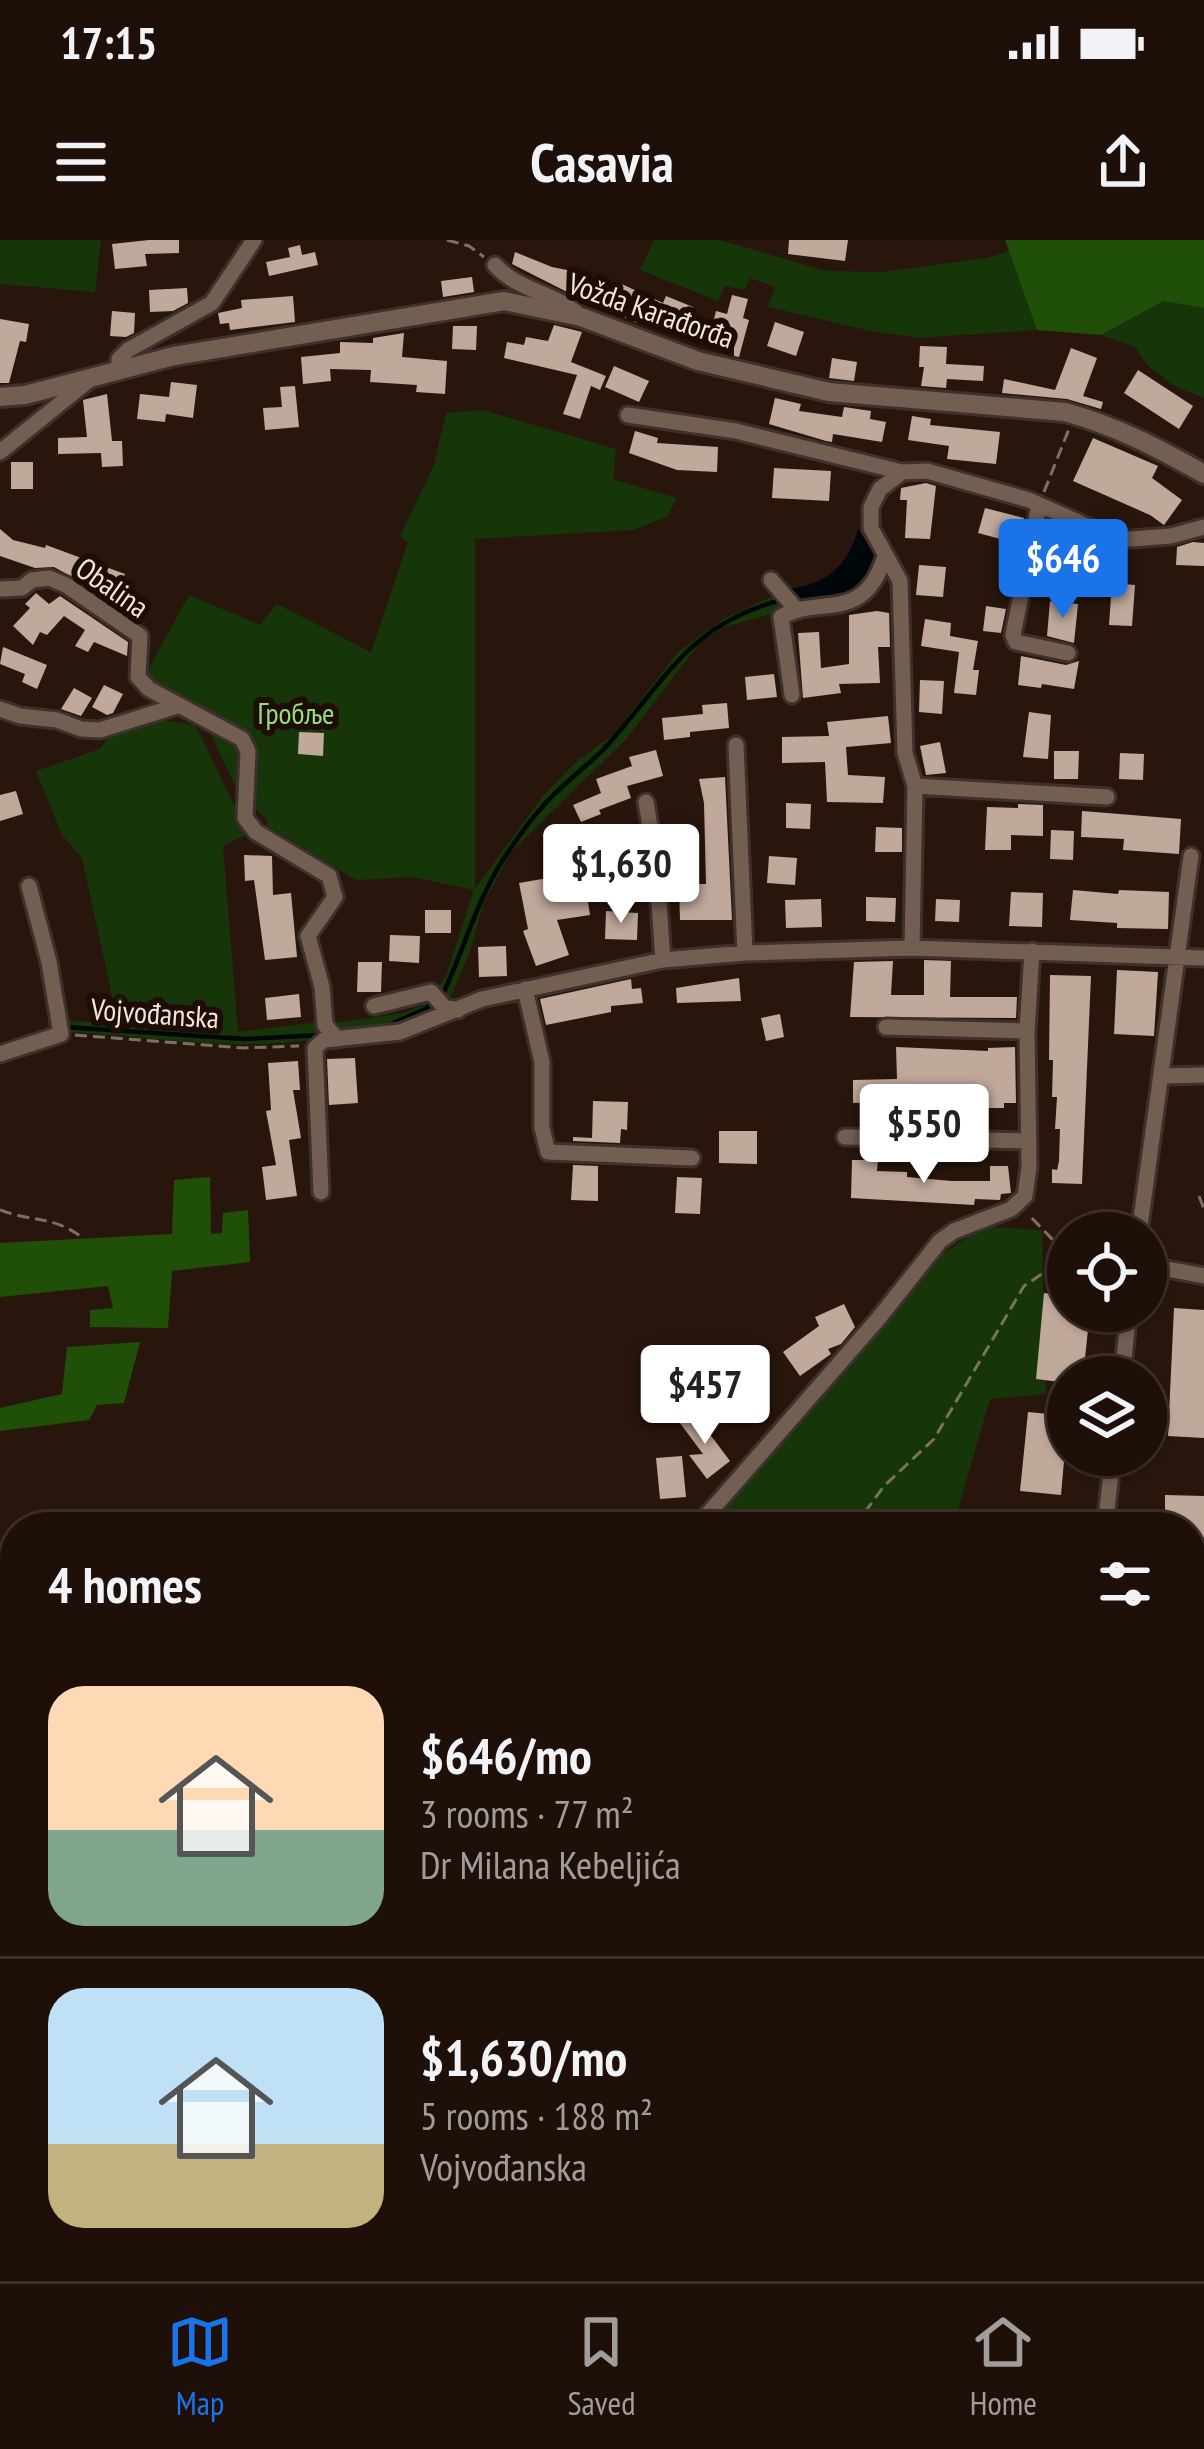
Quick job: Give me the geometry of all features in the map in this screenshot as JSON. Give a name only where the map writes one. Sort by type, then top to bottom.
[{"type":"street","points":[[119,370],[119,359],[128,350],[212,303],[254,240]]},
{"type":"street","points":[[495,265],[506,278],[567,304],[581,317]]},
{"type":"street","name":"Vožda Karađorđa","points":[[0,397],[26,395],[175,356],[504,301],[581,317],[698,361],[830,392],[1075,415],[1143,439],[1204,474]]},
{"type":"street","points":[[0,452],[90,379]]},
{"type":"street","points":[[628,415],[736,430],[902,472],[949,474],[1039,505],[1118,540],[1171,536],[1204,527]]},
{"type":"street","points":[[902,472],[880,489],[872,507],[871,528],[900,581],[905,753],[915,786],[912,948]]},
{"type":"street","points":[[1039,505],[1012,634],[1016,642],[1068,653]]},
{"type":"street","points":[[792,695],[781,617],[794,608],[827,609],[852,600],[866,590],[885,556]]},
{"type":"street","name":"Obalina","points":[[0,589],[22,588],[32,580],[50,578],[66,585],[140,636],[137,676],[177,706]]},
{"type":"street","points":[[775,585],[794,608]]},
{"type":"street","points":[[0,710],[100,730],[177,706],[242,739],[248,751],[245,818],[256,832],[329,876],[335,897],[308,936],[331,1036]]},
{"type":"street","points":[[736,745],[745,952]]},
{"type":"street","points":[[915,786],[1107,797]]},
{"type":"street","points":[[646,802],[656,861],[663,960]]},
{"type":"street","points":[[1141,1212],[1191,856]]},
{"type":"street","name":"Vojvođanska","points":[[29,886],[61,1034]]},
{"type":"street","points":[[321,1192],[315,1048],[331,1036],[400,1032],[451,1008],[525,989],[663,960],[745,952],[912,948],[1204,958]]},
{"type":"street","points":[[710,1512],[940,1241],[1017,1204],[1024,1196],[1032,951]]},
{"type":"street","points":[[525,989],[542,1062],[542,1128],[548,1152],[692,1158]]},
{"type":"street","points":[[374,1006],[431,992],[451,1008]]},
{"type":"street","points":[[886,1027],[1027,1031]]},
{"type":"street","points":[[0,1054],[61,1034]]},
{"type":"street","points":[[1163,1076],[1204,1075]]},
{"type":"street","points":[[844,1138],[1029,1141]]},
{"type":"street","points":[[1167,1268],[1204,1276]]},
{"type":"street","points":[[1107,1512],[1111,1476]]},
{"type":"path","points":[[447,240],[469,246],[495,265]]},
{"type":"path","points":[[1039,505],[1075,415]]},
{"type":"path","name":"Vojvođanska","points":[[61,1034],[244,1048],[294,1046],[331,1036]]},
{"type":"path","points":[[1199,1196],[1204,1209]]},
{"type":"path","points":[[1017,1204],[1047,1234]]},
{"type":"path","points":[[0,1210],[57,1220],[82,1237]]},
{"type":"path","points":[[865,1512],[884,1486],[934,1439],[1024,1286],[1047,1270]]},
{"type":"green space","points":[[0,240],[101,240],[95,292],[0,284]]},
{"type":"green space","points":[[654,240],[720,240],[826,271],[883,272],[1009,251],[1037,330],[919,338],[871,331],[768,307],[775,287],[750,278],[745,290],[725,286],[718,301],[640,270]]},
{"type":"green space","points":[[1005,240],[1204,240],[1204,308],[1164,301],[1101,335],[1037,330]]},
{"type":"green space","points":[[1165,301],[1204,308],[1204,398],[1176,387],[1147,365],[1135,347],[1101,335]]},
{"type":"green space","name":"Гробље","points":[[483,410],[616,449],[613,479],[677,498],[667,517],[633,530],[475,539],[475,889],[542,797],[576,762],[614,734],[679,651],[725,618],[775,595],[787,610],[724,627],[699,644],[626,739],[511,852],[484,902],[448,1004],[436,989],[445,978],[474,890],[412,877],[356,880],[266,825],[268,821],[238,792],[197,705],[184,702],[145,676],[189,595],[260,625],[277,604],[371,652],[408,542],[400,536],[434,465],[446,413]]},
{"type":"green space","points":[[156,719],[195,725],[251,832],[223,846],[238,1032],[319,1022],[326,1037],[229,1044],[66,1032],[65,1021],[118,1023],[82,858],[62,835],[36,771],[100,749],[112,732]]},
{"type":"green space","points":[[427,1004],[440,1011],[414,1023],[344,1036],[334,1023],[403,1013]]},
{"type":"green space","points":[[210,1177],[211,1234],[222,1233],[223,1213],[248,1210],[250,1262],[172,1271],[168,1328],[90,1327],[90,1310],[113,1308],[108,1286],[0,1297],[0,1243],[172,1234],[174,1180]]},
{"type":"green space","points":[[982,1227],[1042,1230],[1046,1394],[990,1399],[957,1512],[719,1512],[808,1415],[939,1257]]},
{"type":"green space","points":[[140,1342],[124,1403],[97,1405],[89,1420],[0,1431],[0,1408],[62,1394],[67,1347]]},
{"type":"shaded area","points":[[858,529],[880,563],[871,575],[845,594],[798,603],[787,589],[812,584],[833,572],[848,554]]},
{"type":"building","points":[[179,240],[179,253],[145,254],[147,266],[115,269],[112,244]]},
{"type":"building","points":[[789,240],[848,240],[845,261],[788,254]]},
{"type":"building","points":[[300,245],[302,255],[315,252],[318,265],[269,276],[266,262],[290,257],[288,248]]},
{"type":"building","points":[[515,252],[577,272],[571,294],[512,264]]},
{"type":"building","points":[[472,277],[474,292],[443,297],[441,281]]},
{"type":"building","points":[[615,281],[663,303],[666,296],[693,307],[685,327],[643,311],[637,323],[603,307]]},
{"type":"building","points":[[187,288],[188,303],[173,311],[150,312],[149,290]]},
{"type":"building","points":[[732,295],[748,299],[743,318],[749,320],[739,357],[734,356],[734,341],[710,335],[716,311],[727,314]]},
{"type":"building","points":[[293,296],[295,322],[230,330],[229,323],[220,324],[218,313],[242,308],[241,300]]},
{"type":"building","points":[[112,311],[135,313],[134,333],[110,336]]},
{"type":"building","points":[[0,319],[29,324],[9,383],[0,383]]},
{"type":"building","points":[[775,322],[804,332],[796,356],[767,346]]},
{"type":"building","points":[[554,325],[582,332],[571,362],[606,376],[600,390],[591,386],[580,419],[563,414],[577,375],[504,358],[507,342],[524,345],[526,337],[548,341]]},
{"type":"building","points":[[453,326],[477,326],[476,350],[452,349]]},
{"type":"building","points":[[404,333],[402,357],[447,361],[445,394],[416,392],[417,385],[370,382],[371,370],[330,369],[331,381],[303,384],[301,357],[340,353],[340,342],[373,343],[373,338]]},
{"type":"building","points":[[920,346],[947,347],[946,364],[984,366],[983,381],[947,379],[946,388],[921,386]]},
{"type":"building","points":[[1071,348],[1097,358],[1083,396],[1103,402],[1101,409],[1067,399],[1002,393],[1004,379],[1055,390]]},
{"type":"building","points":[[832,358],[857,362],[854,381],[829,378]]},
{"type":"building","points":[[614,366],[649,381],[639,402],[605,387]]},
{"type":"building","points":[[1138,370],[1193,406],[1179,429],[1124,393]]},
{"type":"building","points":[[171,382],[197,385],[193,418],[166,414],[165,422],[137,419],[140,394],[169,397]]},
{"type":"building","points":[[295,386],[299,427],[265,430],[263,408],[282,407],[280,387]]},
{"type":"building","points":[[107,394],[112,441],[122,441],[123,466],[102,467],[101,453],[58,454],[58,438],[87,437],[83,400]]},
{"type":"building","points":[[775,398],[801,404],[799,411],[842,417],[844,407],[871,411],[870,419],[886,422],[882,442],[833,434],[832,442],[769,424]]},
{"type":"building","points":[[912,416],[931,419],[930,425],[1000,432],[996,464],[947,459],[949,446],[908,440]]},
{"type":"building","points":[[635,431],[658,438],[657,443],[718,447],[717,472],[677,470],[629,453]]},
{"type":"building","points":[[1093,438],[1158,466],[1152,478],[1182,500],[1164,525],[1073,481]]},
{"type":"building","points":[[11,462],[33,462],[33,489],[11,489]]},
{"type":"building","points":[[774,468],[831,471],[829,501],[772,498]]},
{"type":"building","points":[[936,486],[930,539],[905,538],[907,500],[900,500],[901,488]]},
{"type":"building","points":[[985,508],[1024,518],[1019,544],[978,533]]},
{"type":"building","points":[[0,529],[13,540],[46,545],[125,574],[116,601],[54,567],[35,568],[0,556]]},
{"type":"building","points":[[1046,531],[1073,538],[1072,543],[1106,548],[1104,572],[1040,559]]},
{"type":"building","points":[[1204,543],[1204,566],[1176,565],[1177,547]]},
{"type":"building","points":[[919,565],[946,567],[943,597],[916,595]]},
{"type":"building","points":[[1112,583],[1135,585],[1132,626],[1109,625]]},
{"type":"building","points":[[36,593],[49,604],[60,596],[128,642],[127,656],[94,642],[88,652],[75,646],[85,630],[64,616],[47,635],[40,632],[33,645],[13,626],[30,608],[25,604]]},
{"type":"building","points":[[1050,601],[1078,604],[1074,643],[1047,636]]},
{"type":"building","points":[[986,606],[1006,609],[1001,633],[983,631]]},
{"type":"building","points":[[889,613],[890,647],[878,647],[880,683],[839,684],[841,693],[803,698],[798,633],[819,632],[821,668],[849,664],[849,615]]},
{"type":"building","points":[[925,619],[951,623],[950,636],[978,641],[973,670],[979,670],[976,695],[954,693],[959,652],[921,646]]},
{"type":"building","points":[[3,647],[47,665],[37,689],[22,682],[25,674],[0,664]]},
{"type":"building","points":[[1021,656],[1066,665],[1079,661],[1074,689],[1018,685]]},
{"type":"building","points":[[774,674],[777,697],[747,700],[745,677]]},
{"type":"building","points":[[920,680],[944,681],[942,714],[919,712]]},
{"type":"building","points":[[104,685],[123,694],[107,715],[92,707]]},
{"type":"building","points":[[74,688],[92,698],[81,716],[61,709]]},
{"type":"building","points":[[727,703],[729,728],[664,740],[662,718],[703,714],[702,705]]},
{"type":"building","points":[[1029,712],[1051,715],[1048,759],[1023,757]]},
{"type":"building","points":[[888,716],[891,743],[846,747],[848,775],[885,777],[883,803],[827,802],[825,762],[782,763],[782,737],[829,736],[827,722]]},
{"type":"building","points":[[299,732],[324,733],[323,756],[298,754]]},
{"type":"building","points":[[940,742],[946,773],[926,775],[920,746]]},
{"type":"building","points":[[656,750],[663,776],[627,786],[631,798],[581,822],[573,805],[601,793],[596,779],[632,766],[629,757]]},
{"type":"building","points":[[1054,751],[1079,751],[1078,779],[1054,779]]},
{"type":"building","points":[[1120,753],[1144,754],[1143,780],[1119,779]]},
{"type":"building","points":[[725,777],[732,920],[680,920],[679,884],[706,884],[699,779]]},
{"type":"building","points":[[16,791],[23,814],[0,821],[0,795]]},
{"type":"building","points":[[786,803],[811,804],[810,829],[786,828]]},
{"type":"building","points":[[1018,804],[1043,805],[1043,836],[1011,835],[1011,850],[985,850],[987,807],[1018,808]]},
{"type":"building","points":[[1082,811],[1181,819],[1179,854],[1123,850],[1124,839],[1081,837]]},
{"type":"building","points":[[876,827],[902,828],[902,852],[875,852]]},
{"type":"building","points":[[1051,830],[1074,831],[1073,860],[1050,859]]},
{"type":"building","points":[[640,836],[644,861],[623,867],[616,842]]},
{"type":"building","points":[[244,855],[272,856],[273,895],[291,893],[297,957],[265,960],[254,880],[245,881]]},
{"type":"building","points":[[769,856],[797,858],[795,885],[767,883]]},
{"type":"building","points":[[548,878],[551,895],[586,889],[590,915],[557,920],[569,955],[536,966],[523,931],[528,929],[519,883]]},
{"type":"building","points":[[1073,890],[1169,892],[1168,929],[1117,928],[1117,923],[1070,920]]},
{"type":"building","points":[[1011,892],[1043,893],[1042,927],[1009,926]]},
{"type":"building","points":[[866,897],[896,898],[895,922],[866,921]]},
{"type":"building","points":[[821,899],[822,927],[786,928],[785,900]]},
{"type":"building","points":[[936,899],[960,900],[959,922],[935,921]]},
{"type":"building","points":[[425,910],[451,910],[451,933],[425,933]]},
{"type":"building","points":[[606,911],[638,913],[637,940],[605,939]]},
{"type":"building","points":[[390,935],[420,936],[419,963],[389,961]]},
{"type":"building","points":[[506,946],[507,976],[479,977],[478,947]]},
{"type":"building","points":[[924,960],[951,961],[950,997],[1017,997],[1016,1018],[850,1017],[854,962],[893,961],[891,995],[924,995]]},
{"type":"building","points":[[358,962],[382,962],[381,992],[357,992]]},
{"type":"building","points":[[1117,970],[1158,972],[1154,1036],[1114,1034]]},
{"type":"building","points":[[1050,975],[1091,976],[1082,1184],[1052,1183],[1052,1169],[1057,1170],[1059,1161],[1060,1129],[1055,1129],[1057,1097],[1052,1097],[1053,1060],[1049,1060]]},
{"type":"building","points":[[739,978],[741,1001],[677,1003],[676,988]]},
{"type":"building","points":[[631,979],[632,989],[641,988],[643,1003],[611,1006],[611,1012],[546,1025],[540,999]]},
{"type":"building","points":[[299,994],[301,1017],[267,1020],[265,998]]},
{"type":"building","points":[[780,1014],[784,1037],[766,1041],[761,1018]]},
{"type":"building","points":[[896,1047],[988,1051],[1015,1047],[1016,1103],[977,1108],[977,1113],[897,1110],[897,1102],[853,1103],[853,1080],[897,1079]]},
{"type":"building","points":[[355,1058],[358,1103],[329,1105],[327,1059]]},
{"type":"building","points":[[298,1061],[300,1090],[293,1090],[301,1138],[289,1140],[297,1196],[266,1200],[262,1167],[276,1165],[266,1111],[271,1110],[268,1063]]},
{"type":"building","points":[[593,1101],[628,1102],[627,1130],[621,1129],[620,1143],[573,1141],[573,1137],[592,1138]]},
{"type":"building","points":[[719,1131],[757,1131],[757,1164],[719,1163]]},
{"type":"building","points":[[852,1160],[878,1160],[877,1171],[952,1181],[990,1181],[990,1166],[1008,1166],[1011,1193],[1001,1194],[1000,1200],[975,1199],[974,1205],[851,1198]]},
{"type":"building","points":[[573,1165],[598,1166],[598,1201],[571,1200]]},
{"type":"building","points":[[677,1177],[702,1178],[700,1214],[675,1213]]},
{"type":"building","points":[[1044,1293],[1047,1332],[1088,1332],[1085,1356],[1047,1356],[1047,1380],[1036,1379]]},
{"type":"building","points":[[844,1304],[855,1327],[841,1344],[828,1349],[831,1354],[800,1376],[783,1352],[819,1326],[815,1317]]},
{"type":"building","points":[[1174,1308],[1204,1310],[1204,1438],[1168,1436]]},
{"type":"building","points":[[1028,1412],[1047,1414],[1047,1476],[1063,1476],[1061,1495],[1020,1491]]},
{"type":"building","points":[[694,1413],[730,1461],[707,1479],[689,1455],[703,1454],[680,1423]]},
{"type":"building","points":[[682,1456],[686,1497],[660,1499],[656,1458]]},
{"type":"building","points":[[1165,1495],[1204,1496],[1204,1512],[1165,1512]]},
{"type":"waterway","points":[[387,1026],[427,1008],[444,992],[495,873],[546,803],[603,750],[699,641],[749,611],[781,600]]},
{"type":"waterway","points":[[65,1027],[244,1039],[323,1035]]},
{"type":"waterway","points":[[0,1045],[53,1029]]}]
